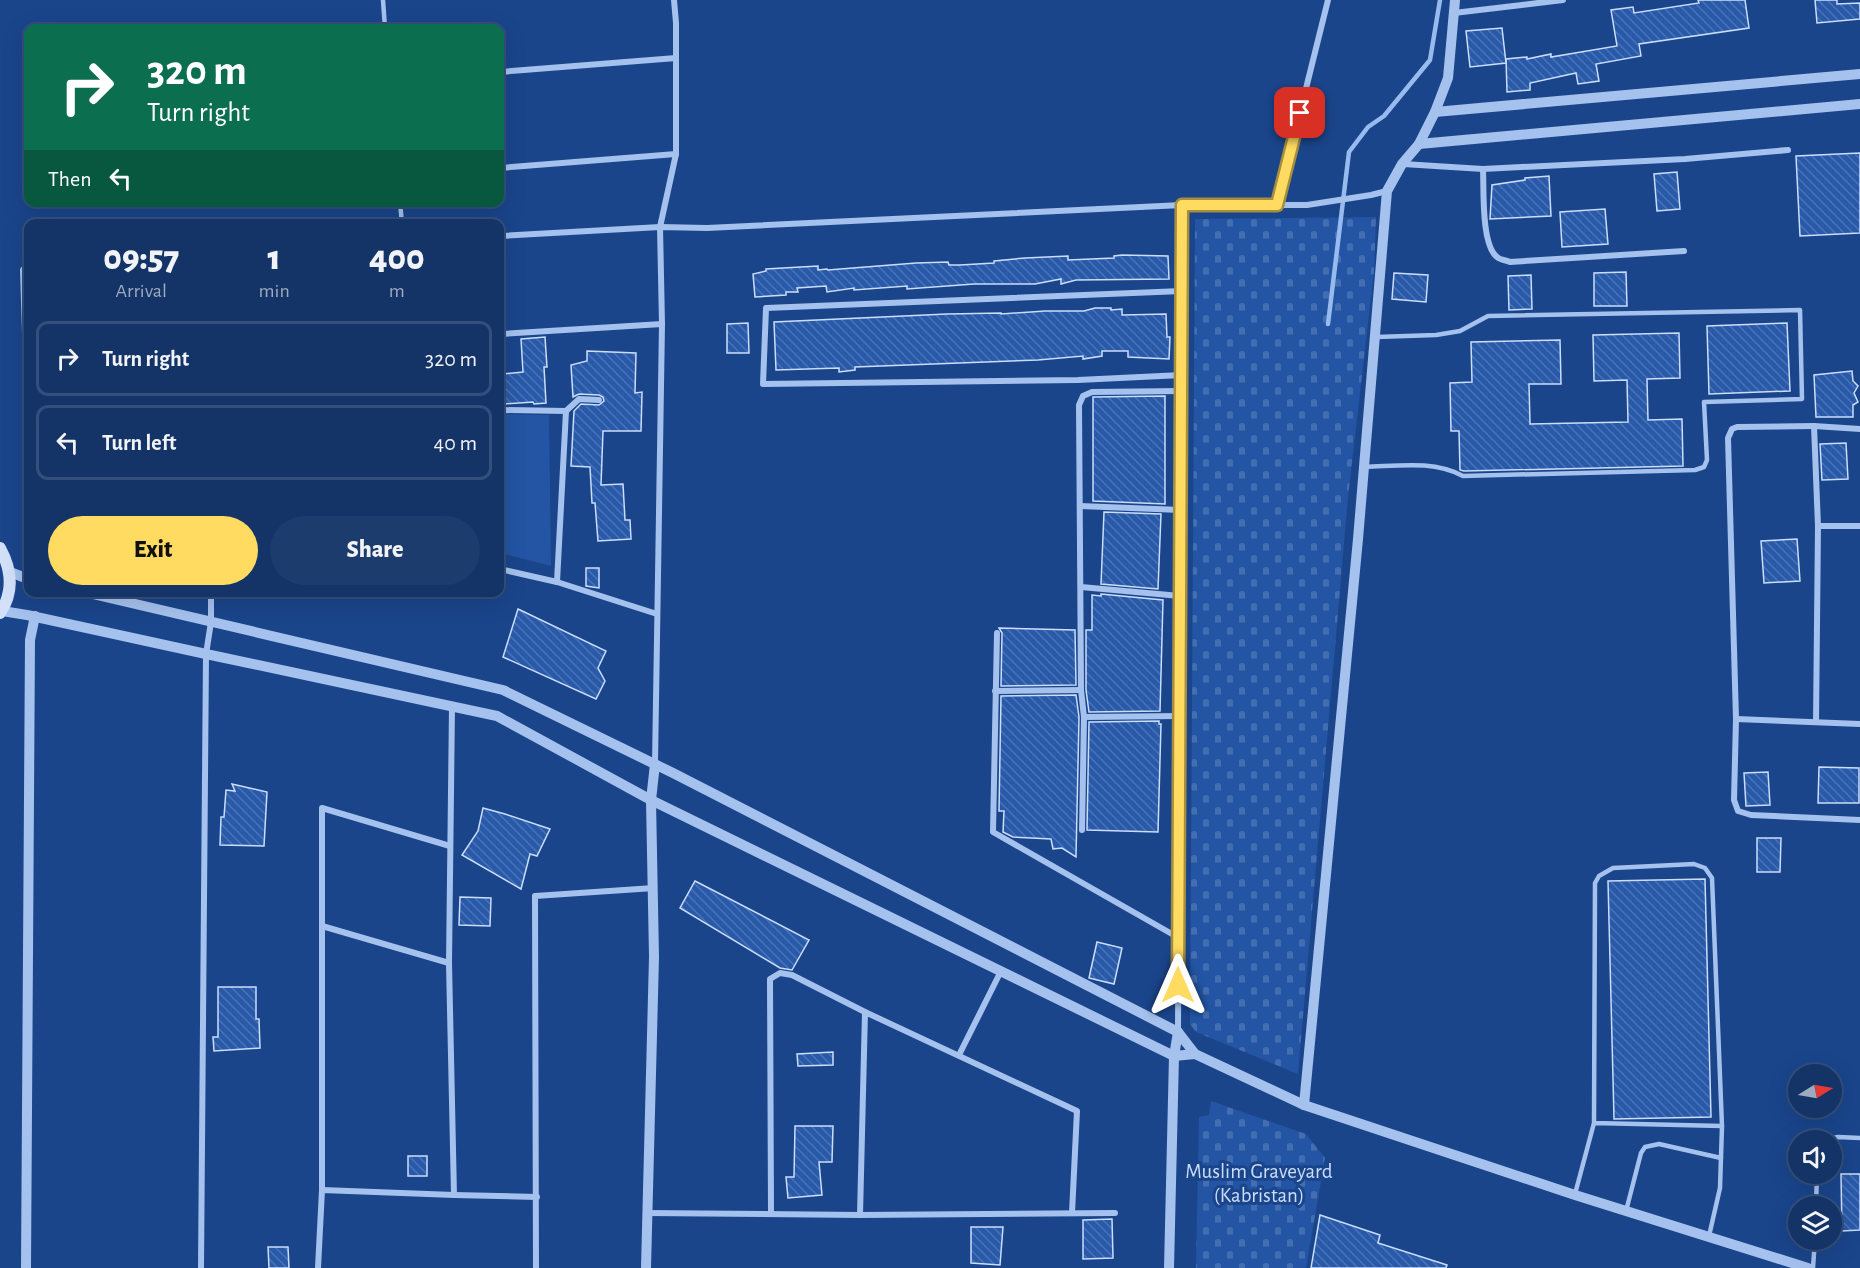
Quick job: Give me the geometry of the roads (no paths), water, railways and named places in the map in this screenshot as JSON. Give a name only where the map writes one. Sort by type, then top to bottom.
[{"type":"main road","points":[[0,548],[10,572],[8,599],[1,612]]},
{"type":"street","points":[[646,1268],[654,957],[651,801],[655,764],[662,324],[660,227],[676,154],[674,0]]},
{"type":"street","points":[[1277,205],[1328,0]]},
{"type":"street","points":[[1304,1105],[1387,191],[1402,164],[1419,144],[1448,78],[1455,0]]},
{"type":"street","points":[[1453,13],[1563,0]]},
{"type":"street","points":[[504,72],[676,58]]},
{"type":"street","points":[[1435,112],[1860,74]]},
{"type":"street","points":[[1419,144],[1860,104]]},
{"type":"street","points":[[1402,164],[1483,169],[1684,159],[1788,150]]},
{"type":"street","points":[[504,168],[676,154]]},
{"type":"street","points":[[1483,169],[1487,239],[1498,258],[1510,262],[1684,250]]},
{"type":"street","points":[[504,236],[1182,205],[1307,205],[1387,191]]},
{"type":"street","points":[[1169,1268],[1174,1056],[1178,1032],[1182,205]]},
{"type":"street","points":[[24,269],[24,302]]},
{"type":"street","points":[[1182,291],[766,308],[763,384],[1078,380],[1182,375]]},
{"type":"street","points":[[504,334],[662,324]]},
{"type":"street","points":[[1082,830],[1084,717],[1081,690],[1079,405],[1083,396],[1092,393],[1181,391]]},
{"type":"street","points":[[504,410],[566,411],[579,399],[599,400]]},
{"type":"street","points":[[557,582],[566,411]]},
{"type":"street","points":[[1814,426],[1818,526],[1816,722]]},
{"type":"street","points":[[1860,429],[1814,426],[1737,427],[1732,429],[1728,438],[1736,719],[1734,801],[1738,811],[1751,815],[1860,820]]},
{"type":"street","points":[[1080,506],[1181,510]]},
{"type":"street","points":[[1818,526],[1860,526]]},
{"type":"street","points":[[504,570],[557,582],[657,614]]},
{"type":"street","points":[[10,572],[24,577]]},
{"type":"street","points":[[1081,587],[1180,597]]},
{"type":"street","points":[[105,597],[503,690],[655,764],[1178,1032],[1195,1054],[1304,1105],[1575,1195],[1808,1268]]},
{"type":"street","points":[[201,1268],[206,654],[211,622],[211,597]]},
{"type":"street","points":[[1,612],[35,616],[496,716],[651,801],[1000,973],[1174,1056],[1195,1054]]},
{"type":"street","points":[[26,1268],[30,640],[35,616]]},
{"type":"street","points":[[997,633],[993,832],[1179,938]]},
{"type":"street","points":[[995,691],[1081,690]]},
{"type":"street","points":[[452,706],[449,963],[454,1195]]},
{"type":"street","points":[[1084,717],[1180,716]]},
{"type":"street","points":[[1736,719],[1860,723]]},
{"type":"street","points":[[318,1268],[322,1190],[322,808],[450,846]]},
{"type":"street","points":[[536,1268],[535,896],[654,888]]},
{"type":"street","points":[[322,926],[449,963]]},
{"type":"street","points":[[771,1213],[770,980],[780,973],[792,975],[865,1012],[1077,1111],[1072,1213]]},
{"type":"street","points":[[959,1055],[1000,973]]},
{"type":"street","points":[[860,1215],[865,1012]]},
{"type":"street","points":[[322,1190],[537,1197]]},
{"type":"street","points":[[646,1213],[860,1215],[1115,1213]]},
{"type":"lane","points":[[383,0],[386,24]]},
{"type":"lane","points":[[1363,467],[1429,465],[1449,468],[1463,476],[1695,470],[1704,467],[1707,460],[1704,402],[1802,399],[1800,310],[1488,316],[1460,331],[1436,335],[1374,338]]},
{"type":"lane","points":[[1575,1195],[1594,1123],[1595,883],[1599,876],[1613,868],[1694,864],[1705,867],[1712,879],[1722,1126],[1720,1188],[1709,1237]]},
{"type":"lane","points":[[1594,1123],[1722,1126]]},
{"type":"lane","points":[[1842,1137],[1860,1138]]},
{"type":"lane","points":[[1626,1211],[1641,1153],[1646,1147],[1659,1144],[1721,1158]]},
{"type":"lane","points":[[1813,1268],[1814,1250]]},
{"type":"waterway","points":[[1328,324],[1349,152],[1368,127],[1384,116],[1430,60],[1440,0]]},
{"type":"park label","name":"Muslim Graveyard (Kabristan)","points":[[1259,1183]]}]
